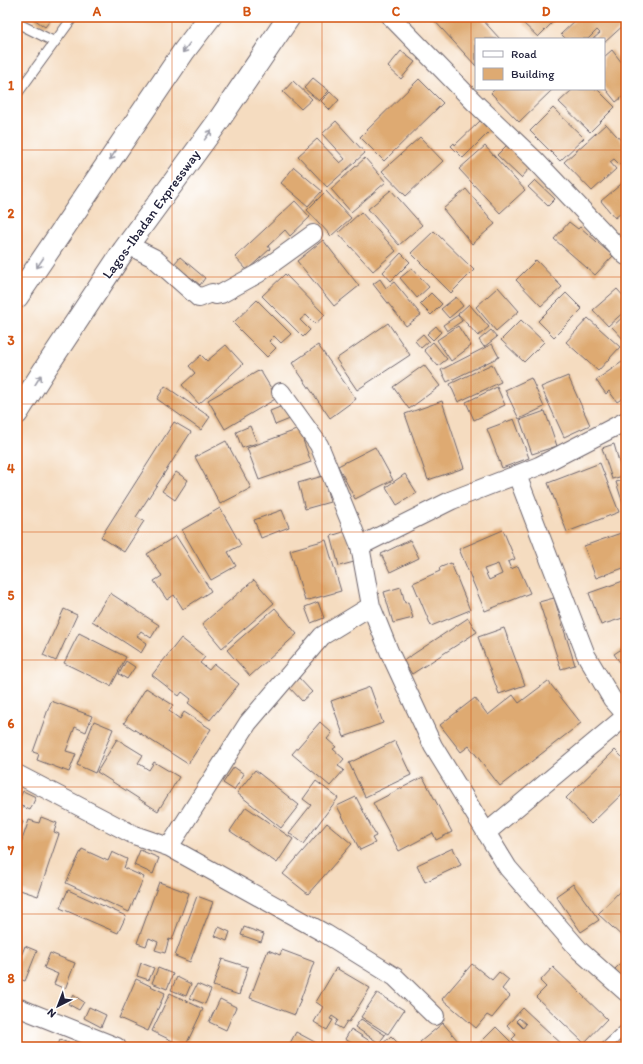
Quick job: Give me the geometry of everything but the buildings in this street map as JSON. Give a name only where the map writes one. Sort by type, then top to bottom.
[{"type":"highway","points":[[17,297],[184,51],[210,17]]},
{"type":"highway","name":"Lagos-Ibadan Expressway","points":[[17,413],[42,372],[128,245],[217,123],[289,17]]},
{"type":"street","points":[[390,17],[474,102],[534,159],[626,256]]},
{"type":"street","points":[[128,245],[154,258],[199,298],[212,293],[216,296],[221,294],[259,273],[313,234]]},
{"type":"street","points":[[281,392],[319,445],[360,546],[371,606],[389,651],[433,746],[508,868],[580,951],[626,992]]},
{"type":"street","points":[[360,546],[452,500],[539,466],[626,421]]},
{"type":"street","points":[[486,832],[626,715],[612,698],[586,655],[517,475]]},
{"type":"street","points":[[169,847],[248,723],[322,636],[371,606]]},
{"type":"street","points":[[17,774],[134,835],[169,847],[326,934],[394,978],[435,1016]]},
{"type":"street","points":[[17,1007],[117,1047]]},
{"type":"lane","points":[[17,94],[73,17]]},
{"type":"lane","points":[[17,23],[55,42]]},
{"type":"lane","points":[[606,1047],[626,1028]]}]
